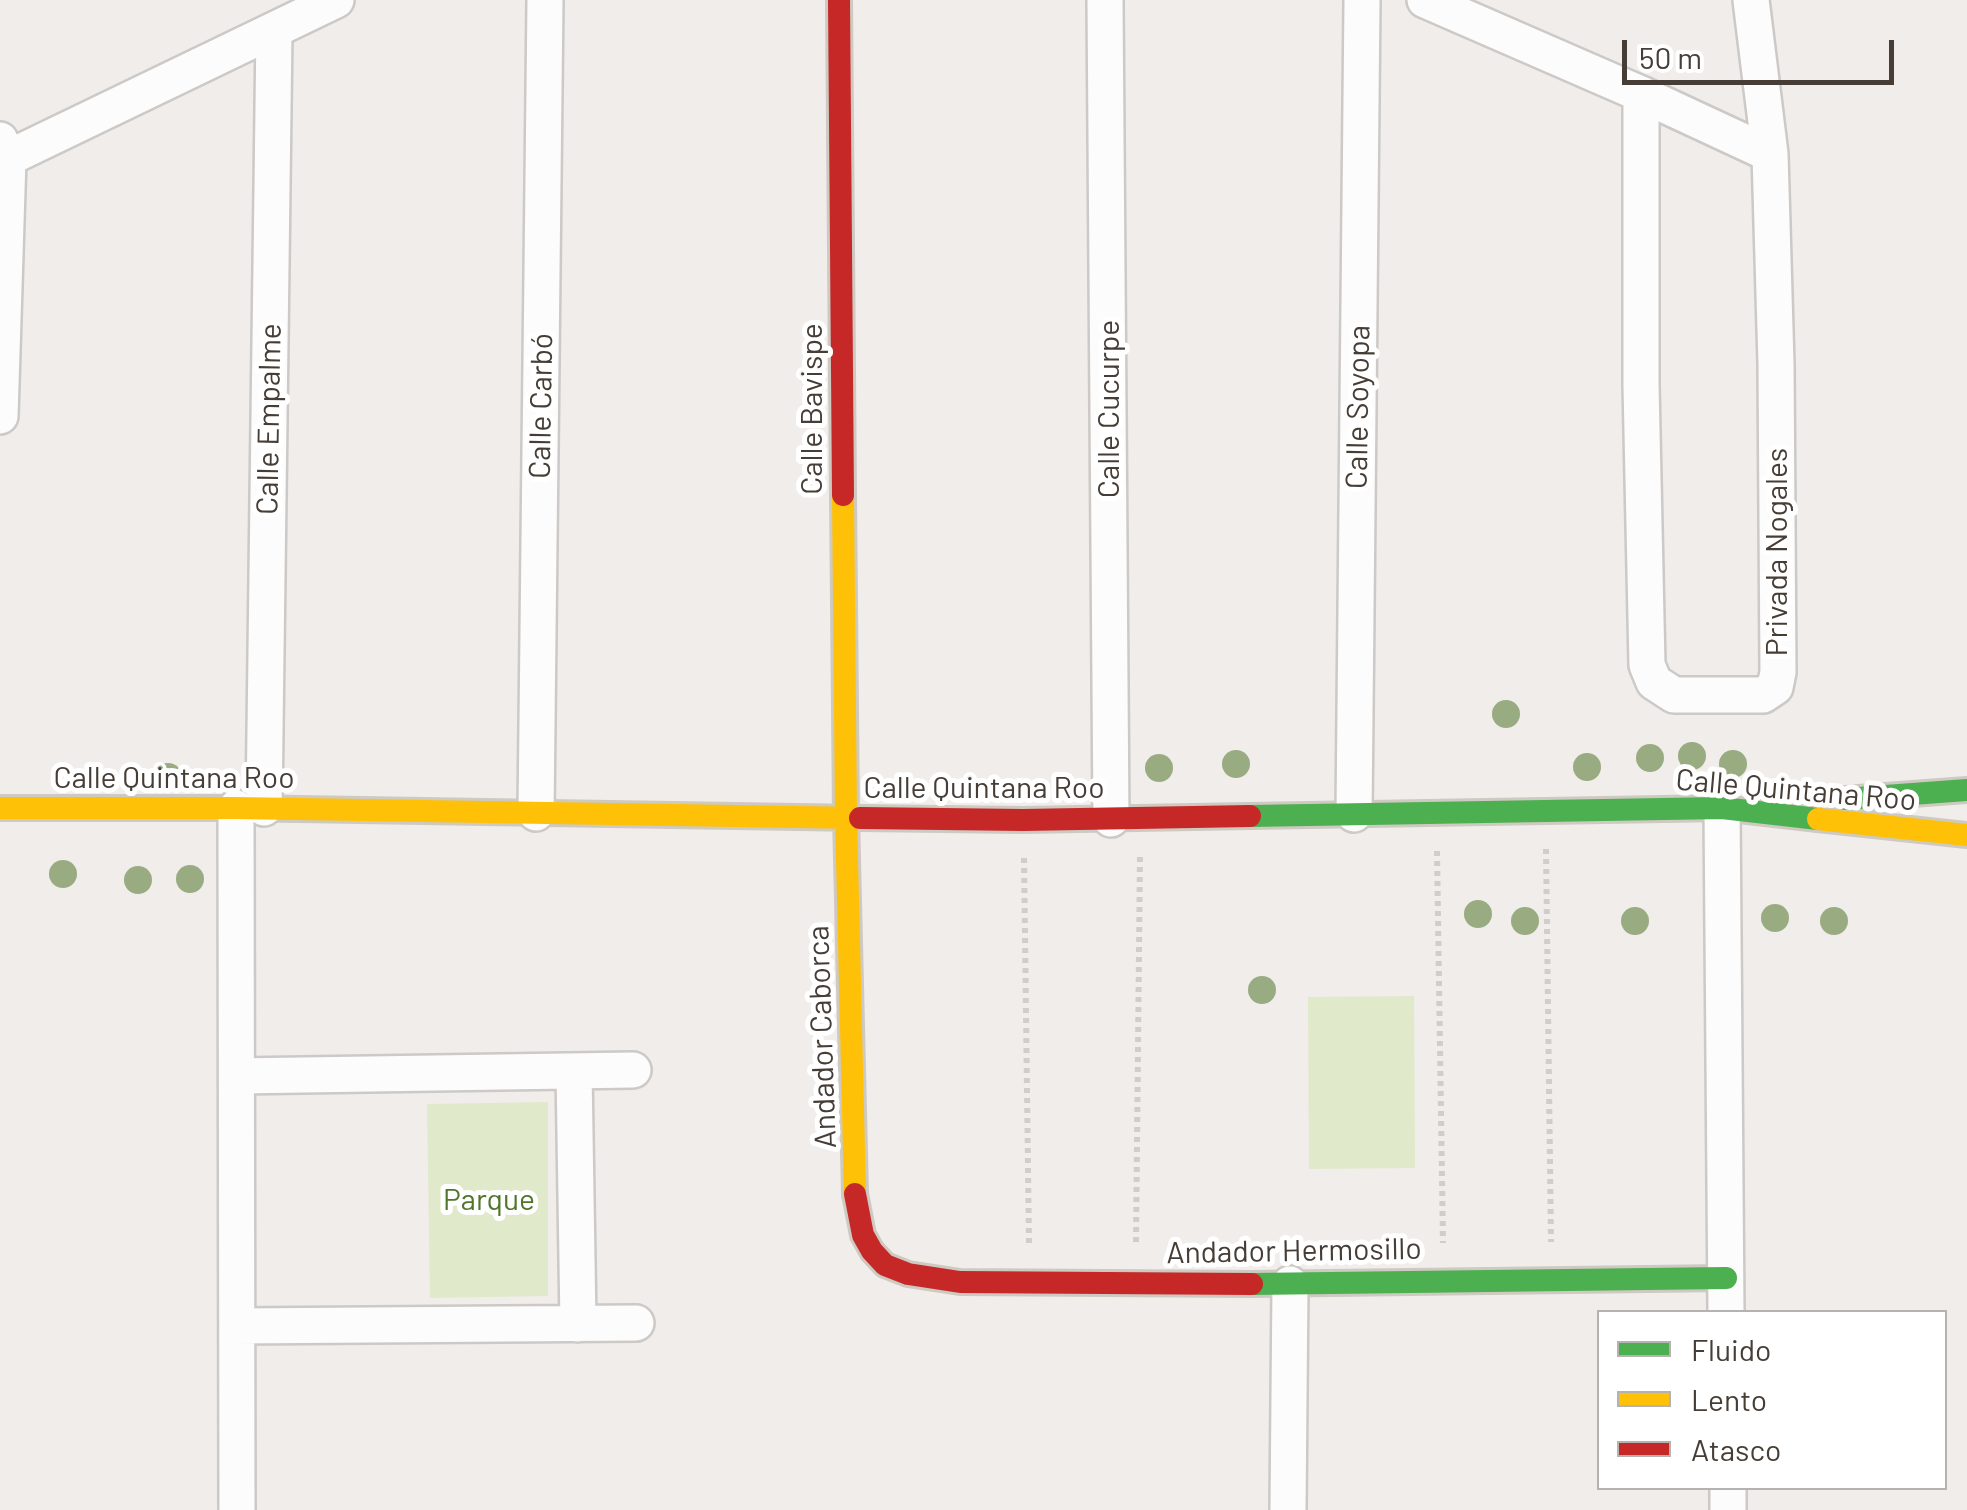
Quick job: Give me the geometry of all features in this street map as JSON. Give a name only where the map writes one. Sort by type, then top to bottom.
[{"type":"main road","name":"Calle Bavispe","points":[[839,0],[846,818]]},
{"type":"main road","points":[[1722,808],[1967,790]]},
{"type":"main road","name":"Calle Quintana Roo","points":[[0,808],[1023,820],[1722,808],[1967,835]]},
{"type":"main road","name":"Andador Caborca","points":[[846,818],[856,1200],[863,1235],[872,1251]]},
{"type":"main road","name":"Andador Hermosillo","points":[[872,1251],[885,1265],[930,1280],[1290,1284],[1551,1278],[1726,1295]]},
{"type":"street","points":[[0,416],[3,153],[336,0]]},
{"type":"street","name":"Calle Carbó","points":[[536,812],[545,0]]},
{"type":"street","name":"Calle Cucurpe","points":[[1106,0],[1126,818]]},
{"type":"street","name":"Calle Soyopa","points":[[1354,814],[1362,0]]},
{"type":"street","points":[[1424,0],[1496,16],[1641,94],[1770,154]]},
{"type":"street","name":"Privada Nogales","points":[[1641,94],[1648,665],[1654,682],[1674,695],[1764,695],[1775,687],[1778,672],[1776,364],[1770,154],[1750,0]]},
{"type":"street","name":"Calle Empalme","points":[[237,1510],[237,1076],[250,808],[274,30]]},
{"type":"street","points":[[1722,808],[1726,1295]]},
{"type":"street","points":[[237,1076],[633,1070]]},
{"type":"street","points":[[574,1072],[578,1324]]},
{"type":"street","points":[[1288,1510],[1290,1284]]},
{"type":"street","points":[[237,1326],[636,1323]]},
{"type":"path","points":[[1546,811],[1551,1278]]},
{"type":"path","points":[[1437,812],[1444,1279]]},
{"type":"path","points":[[1126,818],[1136,1284]]},
{"type":"path","points":[[1023,820],[1030,1282]]},
{"type":"green space","points":[[1414,996],[1415,1168],[1309,1169],[1308,997]]},
{"type":"green space","name":"Parque","points":[[548,1102],[548,1296],[430,1298],[427,1104]]},
{"type":"traffic: fast","points":[[1845,799],[1967,790]]},
{"type":"traffic: fast","points":[[1250,816],[1722,808],[1818,819]]},
{"type":"traffic: fast","points":[[1252,1284],[1726,1278]]},
{"type":"traffic: slow","points":[[843,495],[855,1194]]},
{"type":"traffic: slow","points":[[0,808],[860,818]]},
{"type":"traffic: slow","points":[[1818,819],[1967,835]]},
{"type":"traffic: jam","points":[[839,0],[843,495]]},
{"type":"traffic: jam","points":[[860,818],[1250,816]]},
{"type":"traffic: jam","points":[[855,1194],[863,1235],[872,1251],[885,1265],[908,1274],[960,1282],[1252,1284]]}]
